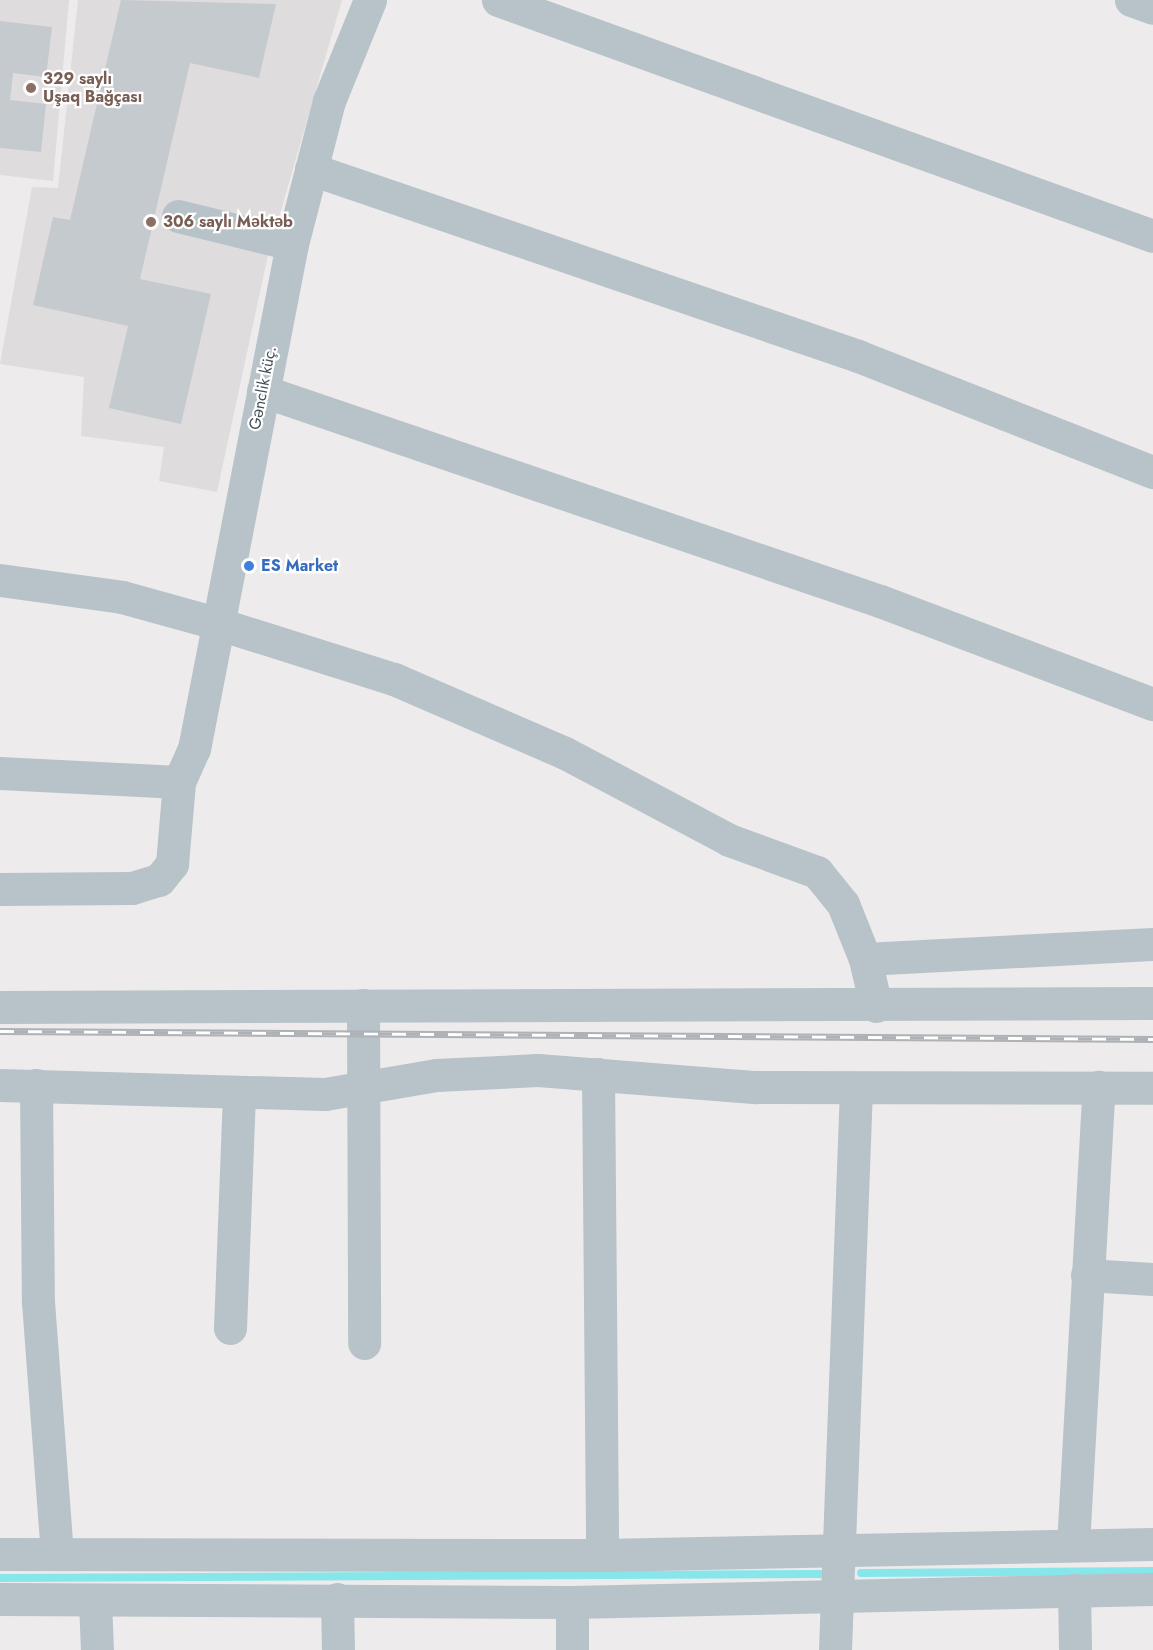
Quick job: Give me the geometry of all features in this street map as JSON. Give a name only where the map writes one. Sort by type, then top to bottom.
[{"type":"street","name":"Gənclik küç.","points":[[0,889],[132,888],[159,880],[172,864],[179,782],[194,749],[216,623],[292,244],[329,101],[370,0]]},
{"type":"street","points":[[498,0],[1153,236]]},
{"type":"street","points":[[1131,0],[1153,8]]},
{"type":"street","points":[[311,169],[858,356],[1153,472]]},
{"type":"street","points":[[178,216],[292,244]]},
{"type":"street","points":[[263,391],[880,601],[1153,704]]},
{"type":"street","points":[[0,580],[122,597],[216,623],[394,679],[565,753],[729,840],[817,872],[843,904],[865,959],[876,1006]]},
{"type":"street","points":[[0,773],[179,782]]},
{"type":"street","points":[[865,959],[1153,944]]},
{"type":"street","points":[[0,1007],[876,1006],[1153,1003]]},
{"type":"street","points":[[363,1005],[364,1343]]},
{"type":"street","points":[[0,1085],[239,1095],[363,1090],[478,1071],[598,1074],[693,1084],[856,1088],[1153,1088]]},
{"type":"street","points":[[598,1074],[602,1555]]},
{"type":"street","points":[[36,1085],[38,1302],[57,1553]]},
{"type":"street","points":[[1073,1545],[1099,1087]]},
{"type":"street","points":[[835,1650],[856,1088]]},
{"type":"street","points":[[230,1328],[239,1095]]},
{"type":"street","points":[[1088,1275],[1153,1279]]},
{"type":"street","points":[[0,1554],[602,1555],[1153,1544]]},
{"type":"street","points":[[1074,1590],[1075,1650]]},
{"type":"street","points":[[0,1599],[572,1602],[836,1593],[1153,1590]]},
{"type":"street","points":[[337,1599],[338,1650]]},
{"type":"street","points":[[95,1601],[97,1650]]},
{"type":"street","points":[[572,1602],[572,1650]]},
{"type":"shaded area","name":"329 saylı Uşaq Bağçası","points":[[0,0],[69,0],[53,181],[0,175]]},
{"type":"shaded area","name":"306 saylı Məktəb","points":[[78,0],[342,0],[268,255],[217,492],[159,481],[164,447],[81,436],[84,377],[0,364],[32,187],[58,188]]},
{"type":"building","points":[[121,0],[276,4],[259,78],[190,63],[140,279],[211,294],[181,424],[109,408],[128,326],[33,305],[53,217],[70,220]]},
{"type":"building","points":[[0,21],[52,27],[46,77],[13,73],[10,100],[46,104],[41,152],[0,148]]},
{"type":"waterway","points":[[861,1573],[1153,1571]]},
{"type":"waterway","points":[[0,1578],[820,1574]]},
{"type":"railway","points":[[0,1031],[1153,1039]]},
{"type":"place","name":"329 saylı Uşaq Bağçası","points":[[31,88]]},
{"type":"place","name":"306 saylı Məktəb","points":[[151,222]]},
{"type":"place","name":"ES Market","points":[[249,566]]}]
